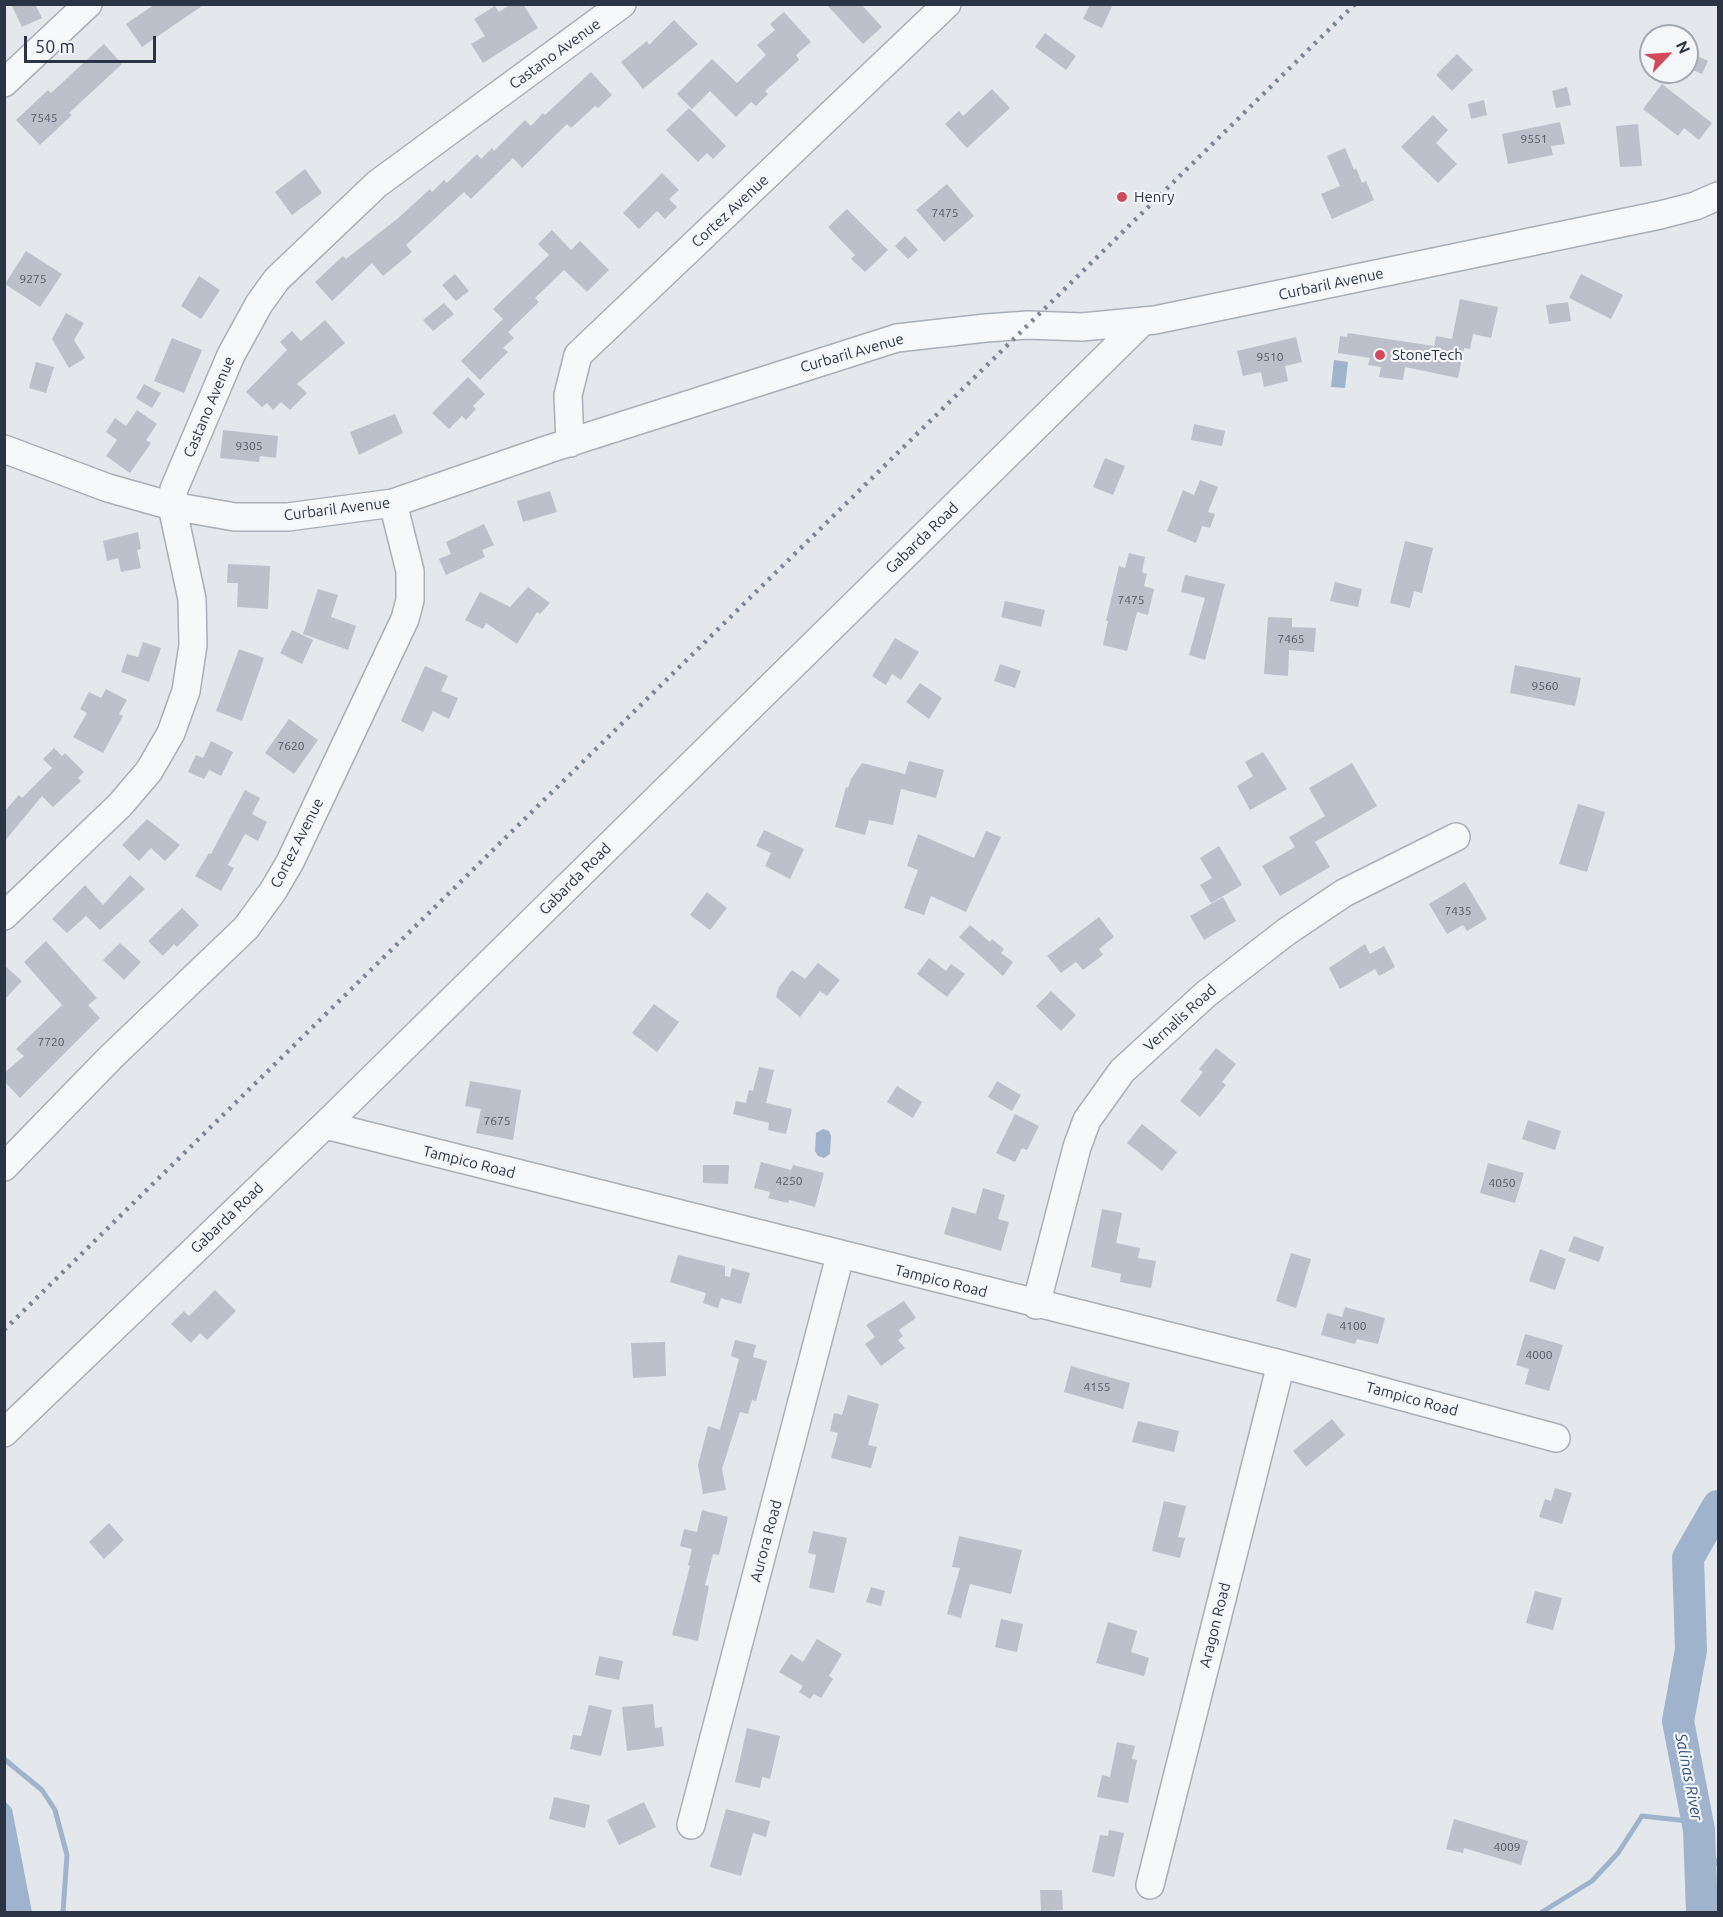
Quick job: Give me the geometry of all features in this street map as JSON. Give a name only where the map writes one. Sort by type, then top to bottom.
[{"type":"street","points":[[4,83],[88,4]]},
{"type":"street","name":"Castano Avenue","points":[[4,916],[120,805],[148,771],[171,733],[186,691],[193,645],[192,599],[172,507],[174,489],[231,355],[277,279],[377,184],[622,4]]},
{"type":"street","name":"Cortez Avenue","points":[[570,443],[568,394],[578,355],[932,10]]},
{"type":"street","name":"Curbaril Avenue","points":[[4,449],[108,488],[172,507],[235,517],[288,517],[393,503],[570,443],[897,338],[1028,325],[1082,327],[1143,321],[1268,298],[1660,215],[1695,206],[1719,196]]},
{"type":"street","name":"Gabarda Road","points":[[4,1433],[325,1125],[1143,321]]},
{"type":"street","name":"Cortez Avenue","points":[[4,1167],[111,1057],[246,928],[273,891],[290,862],[405,619],[410,600],[410,571],[393,503]]},
{"type":"street","name":"Vernalis Road","points":[[1036,1305],[1077,1147],[1087,1120],[1122,1071],[1213,989],[1286,932],[1344,893],[1455,837]]},
{"type":"street","name":"Tampico Road","points":[[325,1125],[840,1256],[1281,1364],[1556,1438]]},
{"type":"street","name":"Aurora Road","points":[[691,1826],[840,1256]]},
{"type":"street","name":"Aragon Road","points":[[1150,1885],[1281,1364]]},
{"type":"water","points":[[1334,360],[1348,362],[1345,388],[1331,387]]},
{"type":"water","points":[[823,1129],[829,1131],[831,1136],[830,1154],[824,1158],[818,1156],[815,1151],[816,1133]]},
{"type":"water","points":[[5,1801],[12,1809],[32,1912],[5,1912]]},
{"type":"building","points":[[11,4],[35,4],[42,18],[22,27]]},
{"type":"building","points":[[155,4],[205,4],[142,47],[126,24]]},
{"type":"building","points":[[511,4],[523,4],[538,28],[483,63],[471,44],[485,36],[474,19],[495,6],[499,12]]},
{"type":"building","points":[[826,4],[861,4],[882,27],[863,44]]},
{"type":"building","points":[[1090,4],[1113,4],[1102,28],[1083,19]]},
{"type":"building","points":[[784,12],[811,42],[796,55],[799,60],[765,91],[768,94],[756,106],[751,102],[736,117],[710,91],[692,109],[677,94],[712,59],[737,83],[766,55],[757,45],[775,30],[770,24]]},
{"type":"building","points":[[674,20],[698,44],[643,89],[621,62],[647,41],[649,45]]},
{"type":"building","points":[[1045,33],[1076,56],[1066,70],[1035,47]]},
{"type":"building","points":[[104,44],[122,64],[69,113],[72,115],[40,145],[16,120],[48,90],[51,93]]},
{"type":"building","points":[[1457,54],[1473,70],[1452,91],[1436,75]]},
{"type":"building","points":[[1699,57],[1708,61],[1702,74],[1699,73]]},
{"type":"building","points":[[591,72],[612,95],[598,108],[595,106],[571,128],[567,124],[522,168],[513,158],[471,199],[464,192],[406,245],[412,252],[383,276],[372,263],[332,301],[315,282],[343,256],[346,259],[397,219],[430,189],[432,192],[444,180],[447,183],[477,154],[481,159],[492,148],[494,151],[525,120],[531,126]]},
{"type":"building","points":[[1662,84],[1712,123],[1699,140],[1684,128],[1678,136],[1643,109]]},
{"type":"building","points":[[1567,87],[1571,105],[1556,108],[1552,91]]},
{"type":"building","points":[[992,89],[1010,108],[967,148],[945,124],[959,111],[963,116]]},
{"type":"building","points":[[1484,100],[1487,115],[1471,119],[1468,104]]},
{"type":"building","points":[[689,108],[726,146],[713,159],[707,153],[698,162],[666,130]]},
{"type":"building","points":[[1433,115],[1448,130],[1436,143],[1457,164],[1438,183],[1401,147]]},
{"type":"building","points":[[1560,122],[1565,144],[1551,146],[1553,155],[1508,164],[1502,134]]},
{"type":"building","points":[[1638,124],[1642,166],[1620,167],[1616,126]]},
{"type":"building","points":[[1345,148],[1354,170],[1356,168],[1362,183],[1366,181],[1374,200],[1332,219],[1321,194],[1340,186],[1327,156]]},
{"type":"building","points":[[305,169],[322,193],[292,215],[275,192]]},
{"type":"building","points":[[662,173],[679,190],[669,199],[677,207],[665,219],[657,211],[639,229],[623,213]]},
{"type":"building","points":[[947,184],[974,216],[944,242],[916,210]]},
{"type":"building","points":[[847,209],[888,250],[865,272],[851,259],[855,255],[828,227]]},
{"type":"building","points":[[552,230],[571,250],[580,241],[609,270],[587,292],[564,270],[535,298],[539,302],[508,332],[514,338],[503,348],[508,352],[480,380],[461,361],[503,319],[493,309],[549,255],[538,244]]},
{"type":"building","points":[[905,236],[918,250],[908,259],[895,246]]},
{"type":"building","points":[[26,251],[62,274],[40,307],[5,284]]},
{"type":"building","points":[[455,274],[469,291],[456,301],[442,285]]},
{"type":"building","points":[[1581,274],[1623,295],[1611,319],[1569,298]]},
{"type":"building","points":[[199,276],[220,290],[201,319],[181,306]]},
{"type":"building","points":[[1460,299],[1498,307],[1491,338],[1473,334],[1470,349],[1464,348],[1458,378],[1405,367],[1403,380],[1379,377],[1381,367],[1368,365],[1370,358],[1338,353],[1340,336],[1347,337],[1348,333],[1434,346],[1436,336],[1452,339]]},
{"type":"building","points":[[1568,302],[1571,321],[1549,324],[1546,305]]},
{"type":"building","points":[[444,303],[454,314],[433,331],[423,320]]},
{"type":"building","points":[[66,313],[84,323],[74,340],[85,358],[69,368],[52,339]]},
{"type":"building","points":[[325,320],[345,343],[297,384],[307,393],[290,410],[281,402],[273,410],[267,403],[262,407],[246,392],[287,350],[280,342],[292,331],[301,341]]},
{"type":"building","points":[[1296,337],[1302,362],[1285,366],[1288,381],[1264,387],[1261,372],[1243,376],[1237,351]]},
{"type":"building","points":[[172,338],[202,350],[184,393],[154,381]]},
{"type":"building","points":[[36,362],[54,367],[46,393],[29,388]]},
{"type":"building","points":[[468,377],[485,394],[473,406],[476,409],[466,420],[462,416],[449,429],[432,413]]},
{"type":"building","points":[[144,384],[161,393],[152,408],[136,398]]},
{"type":"building","points":[[137,410],[157,424],[146,440],[151,443],[130,473],[106,456],[117,440],[106,432],[115,418],[126,426]]},
{"type":"building","points":[[395,414],[403,433],[359,455],[350,432]]},
{"type":"building","points":[[1194,424],[1225,431],[1222,446],[1191,440]]},
{"type":"building","points":[[223,430],[278,436],[276,458],[260,456],[259,462],[220,458]]},
{"type":"building","points":[[1105,458],[1125,466],[1113,495],[1093,487]]},
{"type":"building","points":[[1200,480],[1218,487],[1208,512],[1215,514],[1210,528],[1202,526],[1196,543],[1167,531],[1183,490],[1194,495]]},
{"type":"building","points":[[550,491],[557,512],[523,522],[517,501]]},
{"type":"building","points":[[484,524],[494,545],[482,550],[485,557],[446,575],[439,559],[451,554],[446,542]]},
{"type":"building","points":[[138,532],[141,549],[137,550],[141,568],[121,572],[118,558],[107,561],[103,541]]},
{"type":"building","points":[[1405,541],[1433,548],[1422,593],[1414,591],[1410,608],[1390,603]]},
{"type":"building","points":[[1129,553],[1145,557],[1142,572],[1147,574],[1144,586],[1154,589],[1148,615],[1137,612],[1127,651],[1103,645],[1108,621],[1106,621],[1119,566],[1125,568]]},
{"type":"building","points":[[228,564],[270,566],[268,609],[237,607],[238,583],[227,583]]},
{"type":"building","points":[[1185,575],[1225,584],[1205,660],[1189,655],[1205,598],[1181,592]]},
{"type":"building","points":[[1335,582],[1362,589],[1358,607],[1330,601]]},
{"type":"building","points":[[528,587],[550,603],[540,614],[537,612],[517,644],[486,623],[483,629],[465,620],[480,592],[510,607]]},
{"type":"building","points":[[318,589],[338,595],[331,617],[356,626],[348,650],[303,634]]},
{"type":"building","points":[[1005,601],[1045,610],[1041,627],[1001,617]]},
{"type":"building","points":[[1268,617],[1292,618],[1292,627],[1316,628],[1314,652],[1289,650],[1288,676],[1264,674]]},
{"type":"building","points":[[292,630],[313,640],[302,664],[280,653]]},
{"type":"building","points":[[895,638],[919,652],[901,680],[892,674],[886,685],[872,676]]},
{"type":"building","points":[[143,642],[161,648],[149,682],[121,672],[127,654],[138,657]]},
{"type":"building","points":[[239,649],[264,658],[242,721],[216,711]]},
{"type":"building","points":[[1000,664],[1021,671],[1015,688],[994,681]]},
{"type":"building","points":[[1515,665],[1581,678],[1575,706],[1510,693]]},
{"type":"building","points":[[425,666],[448,676],[441,691],[458,698],[449,719],[433,711],[423,732],[401,721]]},
{"type":"building","points":[[920,683],[942,698],[929,719],[906,702]]},
{"type":"building","points":[[106,689],[127,700],[119,714],[123,716],[103,753],[73,737],[87,713],[80,709],[89,692],[101,698]]},
{"type":"building","points":[[289,719],[318,740],[294,774],[265,753]]},
{"type":"building","points":[[211,741],[233,752],[221,776],[209,770],[204,779],[188,772],[196,755],[203,758]]},
{"type":"building","points":[[54,748],[62,756],[65,753],[84,772],[78,778],[81,781],[53,807],[42,796],[4,842],[4,812],[19,795],[22,798],[52,768],[43,759]]},
{"type":"building","points":[[1263,752],[1287,789],[1250,810],[1237,786],[1253,776],[1245,762]]},
{"type":"building","points":[[909,761],[944,770],[936,798],[901,789],[893,825],[869,820],[865,835],[835,827],[846,787],[848,788],[862,763],[905,774]]},
{"type":"building","points":[[1352,763],[1377,806],[1315,842],[1330,867],[1280,896],[1262,866],[1295,847],[1289,837],[1325,816],[1309,788]]},
{"type":"building","points":[[245,790],[260,798],[252,814],[267,822],[258,841],[245,834],[228,865],[234,868],[221,891],[195,876],[209,853],[211,854]]},
{"type":"building","points":[[1578,804],[1605,812],[1587,872],[1559,864]]},
{"type":"building","points":[[147,819],[180,845],[165,861],[151,848],[139,861],[122,845]]},
{"type":"building","points":[[764,830],[804,849],[790,879],[765,866],[771,853],[756,846]]},
{"type":"building","points":[[986,831],[1001,837],[966,912],[931,896],[924,915],[904,908],[918,870],[907,866],[918,834],[974,858]]},
{"type":"building","points":[[1219,846],[1242,885],[1211,903],[1200,885],[1212,878],[1200,858]]},
{"type":"building","points":[[130,875],[145,889],[100,930],[86,916],[67,933],[52,919],[85,885],[103,905]]},
{"type":"building","points":[[1465,882],[1487,919],[1467,931],[1463,925],[1447,934],[1429,904]]},
{"type":"building","points":[[707,892],[727,908],[710,930],[690,915]]},
{"type":"building","points":[[1223,897],[1236,921],[1204,940],[1190,916]]},
{"type":"building","points":[[182,908],[199,925],[177,947],[174,944],[163,956],[148,941]]},
{"type":"building","points":[[1099,917],[1114,937],[1099,949],[1103,955],[1083,970],[1076,962],[1061,973],[1047,956]]},
{"type":"building","points":[[970,925],[990,942],[992,939],[1004,949],[1001,953],[1013,962],[1003,976],[959,937]]},
{"type":"building","points":[[46,941],[97,998],[88,1005],[100,1018],[20,1098],[4,1081],[4,1073],[24,1056],[16,1049],[62,1005],[24,962]]},
{"type":"building","points":[[120,943],[141,962],[124,980],[103,960]]},
{"type":"building","points":[[1365,944],[1370,954],[1384,946],[1395,967],[1379,976],[1375,969],[1340,989],[1329,968]]},
{"type":"building","points":[[929,958],[946,971],[951,964],[965,974],[947,997],[917,974]]},
{"type":"building","points":[[818,963],[840,980],[827,996],[820,991],[800,1017],[776,997],[779,987],[792,970],[805,979]]},
{"type":"building","points":[[4,965],[22,981],[4,1000]]},
{"type":"building","points":[[1051,991],[1076,1015],[1061,1031],[1036,1006]]},
{"type":"building","points":[[654,1004],[679,1022],[657,1052],[632,1033]]},
{"type":"building","points":[[1216,1048],[1236,1064],[1222,1082],[1226,1085],[1200,1117],[1180,1101],[1203,1072],[1199,1069]]},
{"type":"building","points":[[759,1067],[774,1070],[766,1103],[792,1109],[786,1134],[768,1130],[769,1123],[733,1114],[736,1101],[746,1103],[749,1090],[753,1091]]},
{"type":"building","points":[[470,1081],[521,1090],[513,1140],[476,1133],[481,1109],[465,1106]]},
{"type":"building","points":[[997,1081],[1021,1095],[1012,1111],[988,1097]]},
{"type":"building","points":[[897,1086],[922,1102],[913,1118],[887,1102]]},
{"type":"building","points":[[1015,1114],[1039,1126],[1027,1150],[1022,1148],[1015,1162],[996,1153]]},
{"type":"building","points":[[1528,1120],[1561,1131],[1555,1150],[1522,1139]]},
{"type":"building","points":[[1142,1124],[1177,1152],[1162,1171],[1127,1143]]},
{"type":"building","points":[[761,1162],[791,1170],[793,1165],[824,1173],[815,1207],[789,1200],[788,1203],[768,1198],[770,1192],[754,1188]]},
{"type":"building","points":[[1488,1163],[1524,1173],[1515,1203],[1480,1193]]},
{"type":"building","points":[[703,1165],[729,1165],[728,1184],[703,1183]]},
{"type":"building","points":[[983,1188],[1005,1195],[998,1219],[1009,1222],[1001,1251],[944,1234],[952,1207],[976,1214]]},
{"type":"building","points":[[1102,1209],[1122,1213],[1116,1243],[1140,1248],[1138,1258],[1156,1261],[1151,1288],[1120,1282],[1121,1274],[1091,1267]]},
{"type":"building","points":[[1574,1236],[1604,1247],[1599,1262],[1568,1251]]},
{"type":"building","points":[[1540,1249],[1566,1259],[1555,1290],[1529,1281]]},
{"type":"building","points":[[1291,1253],[1311,1259],[1296,1308],[1276,1301]]},
{"type":"building","points":[[678,1255],[725,1266],[725,1276],[730,1277],[732,1268],[750,1273],[741,1304],[721,1298],[718,1308],[703,1303],[706,1293],[670,1282]]},
{"type":"building","points":[[215,1290],[236,1311],[207,1340],[200,1333],[191,1343],[171,1324],[184,1311],[189,1316]]},
{"type":"building","points":[[904,1301],[916,1318],[899,1330],[903,1336],[898,1340],[905,1348],[881,1366],[865,1344],[875,1337],[866,1325]]},
{"type":"building","points":[[1345,1307],[1385,1318],[1378,1344],[1357,1339],[1355,1344],[1321,1335],[1327,1313],[1342,1317]]},
{"type":"building","points":[[1525,1334],[1563,1345],[1549,1391],[1525,1384],[1529,1369],[1516,1365]]},
{"type":"building","points":[[735,1340],[756,1345],[753,1357],[767,1361],[756,1401],[752,1400],[748,1414],[740,1412],[722,1469],[726,1490],[703,1494],[698,1465],[708,1426],[720,1430],[739,1359],[731,1356]]},
{"type":"building","points":[[665,1342],[666,1376],[633,1378],[631,1343]]},
{"type":"building","points":[[1071,1366],[1130,1383],[1123,1409],[1064,1392]]},
{"type":"building","points":[[848,1395],[879,1404],[868,1445],[877,1447],[871,1468],[831,1458],[838,1433],[830,1431],[834,1413],[842,1415]]},
{"type":"building","points":[[1332,1419],[1345,1435],[1306,1467],[1293,1451]]},
{"type":"building","points":[[1138,1421],[1179,1431],[1174,1452],[1132,1442]]},
{"type":"building","points":[[1555,1488],[1572,1493],[1562,1524],[1539,1517],[1545,1499],[1551,1501]]},
{"type":"building","points":[[1164,1501],[1186,1506],[1178,1537],[1185,1538],[1180,1558],[1152,1551]]},
{"type":"building","points":[[702,1510],[728,1517],[719,1555],[713,1554],[705,1585],[709,1586],[698,1641],[672,1635],[690,1566],[688,1565],[692,1549],[680,1546],[684,1529],[697,1532]]},
{"type":"building","points":[[109,1523],[124,1540],[104,1559],[89,1542]]},
{"type":"building","points":[[813,1531],[847,1538],[834,1593],[809,1588],[816,1555],[808,1553]]},
{"type":"building","points":[[959,1536],[1022,1550],[1011,1594],[970,1584],[961,1618],[947,1614],[960,1568],[952,1567]]},
{"type":"building","points":[[871,1587],[885,1591],[881,1606],[866,1602]]},
{"type":"building","points":[[1535,1591],[1562,1598],[1553,1630],[1526,1623]]},
{"type":"building","points":[[1001,1619],[1023,1624],[1017,1652],[995,1647]]},
{"type":"building","points":[[1108,1622],[1137,1631],[1131,1652],[1149,1658],[1144,1676],[1096,1663]]},
{"type":"building","points":[[817,1639],[842,1654],[829,1676],[833,1679],[821,1698],[814,1694],[810,1699],[799,1692],[803,1686],[779,1672],[791,1654],[803,1662]]},
{"type":"building","points":[[599,1656],[623,1661],[619,1680],[595,1675]]},
{"type":"building","points":[[653,1704],[655,1728],[662,1727],[664,1746],[627,1751],[622,1707]]},
{"type":"building","points":[[589,1705],[612,1710],[601,1756],[570,1749],[573,1735],[581,1736]]},
{"type":"building","points":[[747,1728],[780,1736],[770,1779],[762,1777],[760,1788],[735,1782]]},
{"type":"building","points":[[1117,1742],[1135,1746],[1132,1759],[1137,1760],[1128,1803],[1097,1797],[1102,1775],[1110,1777]]},
{"type":"building","points":[[554,1797],[590,1805],[585,1828],[549,1819]]},
{"type":"building","points":[[644,1802],[656,1827],[619,1845],[607,1820]]},
{"type":"building","points":[[726,1809],[770,1821],[766,1837],[753,1833],[741,1876],[710,1867]]},
{"type":"building","points":[[1454,1819],[1528,1841],[1521,1865],[1464,1848],[1463,1853],[1446,1849]]},
{"type":"building","points":[[1109,1830],[1124,1833],[1114,1877],[1092,1872],[1100,1835],[1108,1836]]},
{"type":"building","points":[[1040,1890],[1062,1890],[1063,1910],[1041,1911]]},
{"type":"waterway","name":"Salinas River","points":[[1702,1912],[1699,1830],[1678,1721],[1691,1650],[1688,1558],[1718,1506]]},
{"type":"waterway","points":[[4,1759],[42,1790],[55,1810],[67,1855],[63,1912]]},
{"type":"waterway","points":[[1542,1912],[1592,1881],[1618,1853],[1642,1816],[1697,1822]]},
{"type":"waterway","points":[[1700,1843],[1718,1864]]},
{"type":"railway","points":[[4,1330],[1355,4]]},
{"type":"place","name":"Henry","points":[[1122,197]]},
{"type":"place","name":"StoneTech","points":[[1380,355]]}]
